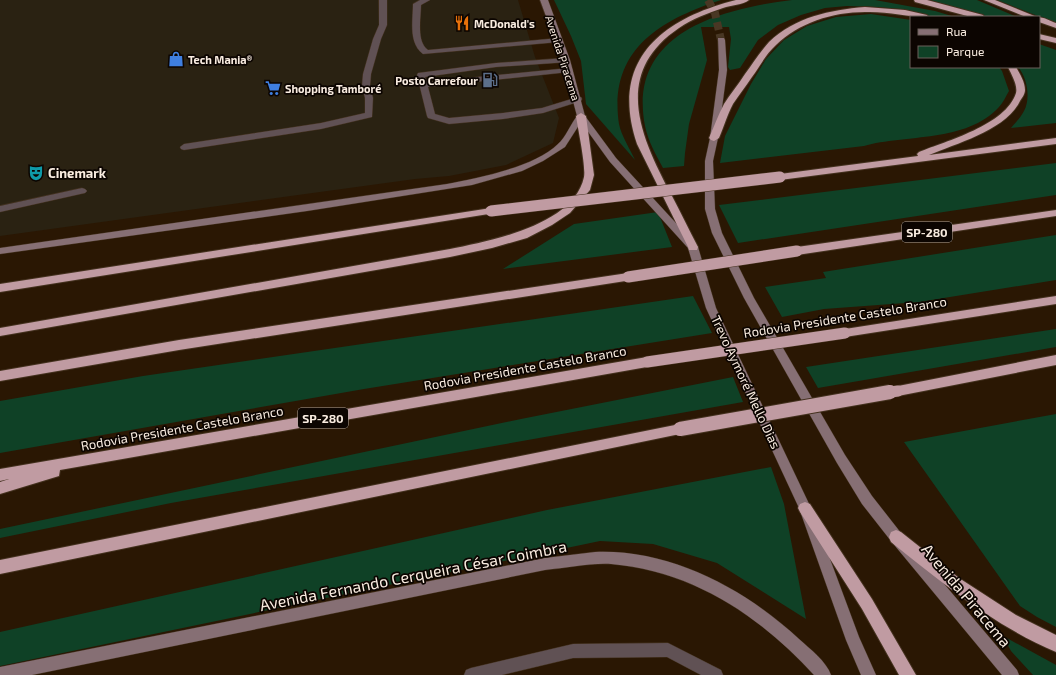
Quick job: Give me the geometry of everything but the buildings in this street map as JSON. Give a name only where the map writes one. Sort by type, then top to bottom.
[{"type":"highway","points":[[693,247],[648,159],[637,129],[632,101],[636,71],[647,53],[658,40],[672,30],[692,18],[733,2],[746,0]]},
{"type":"highway","points":[[918,0],[976,16]]},
{"type":"highway","points":[[988,0],[1030,16]]},
{"type":"highway","points":[[714,138],[731,100],[757,62],[773,43],[788,31],[806,20],[826,14],[849,10],[872,10],[917,16]]},
{"type":"highway","points":[[1040,19],[1056,26]]},
{"type":"highway","points":[[1040,36],[1056,41]]},
{"type":"highway","points":[[905,160],[978,132],[1000,119],[1012,107],[1020,93],[1018,80],[1012,68]]},
{"type":"highway","points":[[0,332],[450,252],[492,244],[523,235],[548,224],[566,211],[585,190],[589,175],[581,116]]},
{"type":"highway","points":[[0,288],[491,211],[780,177],[1056,141]]},
{"type":"highway","name":"SP-280","points":[[0,376],[179,345],[1056,213]]},
{"type":"highway","name":"Rodovia Presidente Castelo Branco","points":[[0,475],[647,362],[1056,300]]},
{"type":"highway","points":[[0,567],[680,429],[898,391],[1056,360]]},
{"type":"highway","points":[[0,488],[101,457]]},
{"type":"highway","points":[[805,508],[867,604],[908,675]]},
{"type":"highway","points":[[896,537],[954,583],[1011,620],[1056,644]]},
{"type":"main road","name":"Avenida Piracema","points":[[544,0],[566,60],[578,99],[581,116]]},
{"type":"main road","points":[[721,40],[723,70],[714,138],[709,161],[710,209],[718,233],[749,298],[841,459],[867,500],[896,537]]},
{"type":"main road","name":"Trevo Aymoré Mello Dias","points":[[581,116],[613,160],[693,247],[711,308],[805,508],[853,640],[869,675]]},
{"type":"main road","points":[[0,251],[236,217],[274,213],[428,190],[483,179],[536,162],[560,147],[581,116]]},
{"type":"main road","name":"Avenida Piracema","points":[[896,537],[1012,675]]},
{"type":"main road","name":"Avenida Fernando Cerqueira César Coimbra","points":[[0,674],[545,564],[611,558],[655,565],[687,575],[730,596],[766,619],[804,652],[824,675]]},
{"type":"lane","points":[[184,147],[321,126],[369,114],[366,86],[367,74],[376,39],[382,25],[383,0]]},
{"type":"lane","points":[[426,0],[417,4],[418,39],[420,48],[426,52],[559,40]]},
{"type":"lane","points":[[566,60],[496,66],[422,75],[431,116],[449,121],[543,110],[578,99]]},
{"type":"lane","points":[[424,85],[569,70]]},
{"type":"lane","points":[[0,209],[82,191]]},
{"type":"lane","points":[[471,675],[573,651],[668,650],[716,675]]},
{"type":"shaded area","name":"Shopping Tamboré","points":[[0,0],[518,0],[535,57],[559,118],[553,143],[506,165],[449,176],[415,179],[0,236]]},
{"type":"green space","points":[[554,0],[721,0],[678,17],[659,29],[643,42],[630,58],[622,76],[618,98],[619,124],[635,160],[586,104],[581,61]]},
{"type":"green space","points":[[792,0],[875,0],[935,11],[952,16],[931,16],[900,9],[877,7],[847,6],[825,8],[801,15],[778,25],[758,40],[740,68],[730,70],[728,67],[731,39],[729,27],[701,27],[707,60],[689,124],[684,166],[663,168],[652,148],[645,126],[643,94],[650,68],[665,48],[685,32],[709,19],[736,10]]},
{"type":"green space","points":[[930,0],[977,0],[1015,16],[986,16]]},
{"type":"green space","points":[[997,0],[1056,0],[1056,23]]},
{"type":"green space","points":[[871,14],[910,20],[910,68],[1000,68],[1009,91],[1002,104],[985,119],[970,127],[953,132],[935,136],[881,142],[864,146],[720,163],[725,136],[751,84],[766,59],[784,40],[807,26],[836,17]]},
{"type":"green space","points":[[1040,44],[1056,50],[1056,123],[1011,128],[1020,118],[1026,106],[1028,94],[1026,82],[1019,68],[1040,68]]},
{"type":"green space","points":[[1056,163],[1056,195],[738,243],[719,205]]},
{"type":"green space","points":[[658,212],[672,247],[503,269],[574,224]]},
{"type":"green space","points":[[1056,235],[1056,280],[919,302],[824,309],[782,317],[765,287],[826,278],[823,272]]},
{"type":"green space","points":[[693,296],[712,333],[364,389],[0,453],[0,401],[143,376]]},
{"type":"green space","points":[[1056,329],[1056,347],[818,388],[806,367]]},
{"type":"green space","points":[[733,377],[743,402],[171,503],[0,538],[0,529],[521,419]]},
{"type":"green space","points":[[1056,414],[1056,627],[1020,606],[904,442]]},
{"type":"green space","points":[[771,467],[784,504],[806,619],[717,563],[653,544],[600,541],[0,666],[0,632],[547,510]]},
{"type":"green space","points":[[1003,636],[1056,665],[1056,675],[1033,675],[1011,651]]},
{"type":"tunnel","points":[[708,0],[715,13],[721,40]]},
{"type":"place","name":"McDonald's","points":[[462,23]]},
{"type":"place","name":"Tech Mania®","points":[[176,59]]},
{"type":"place","name":"Posto Carrefour","points":[[490,80]]},
{"type":"place","name":"Shopping Tamboré","points":[[273,88]]},
{"type":"place","name":"Cinemark","points":[[36,173]]}]
